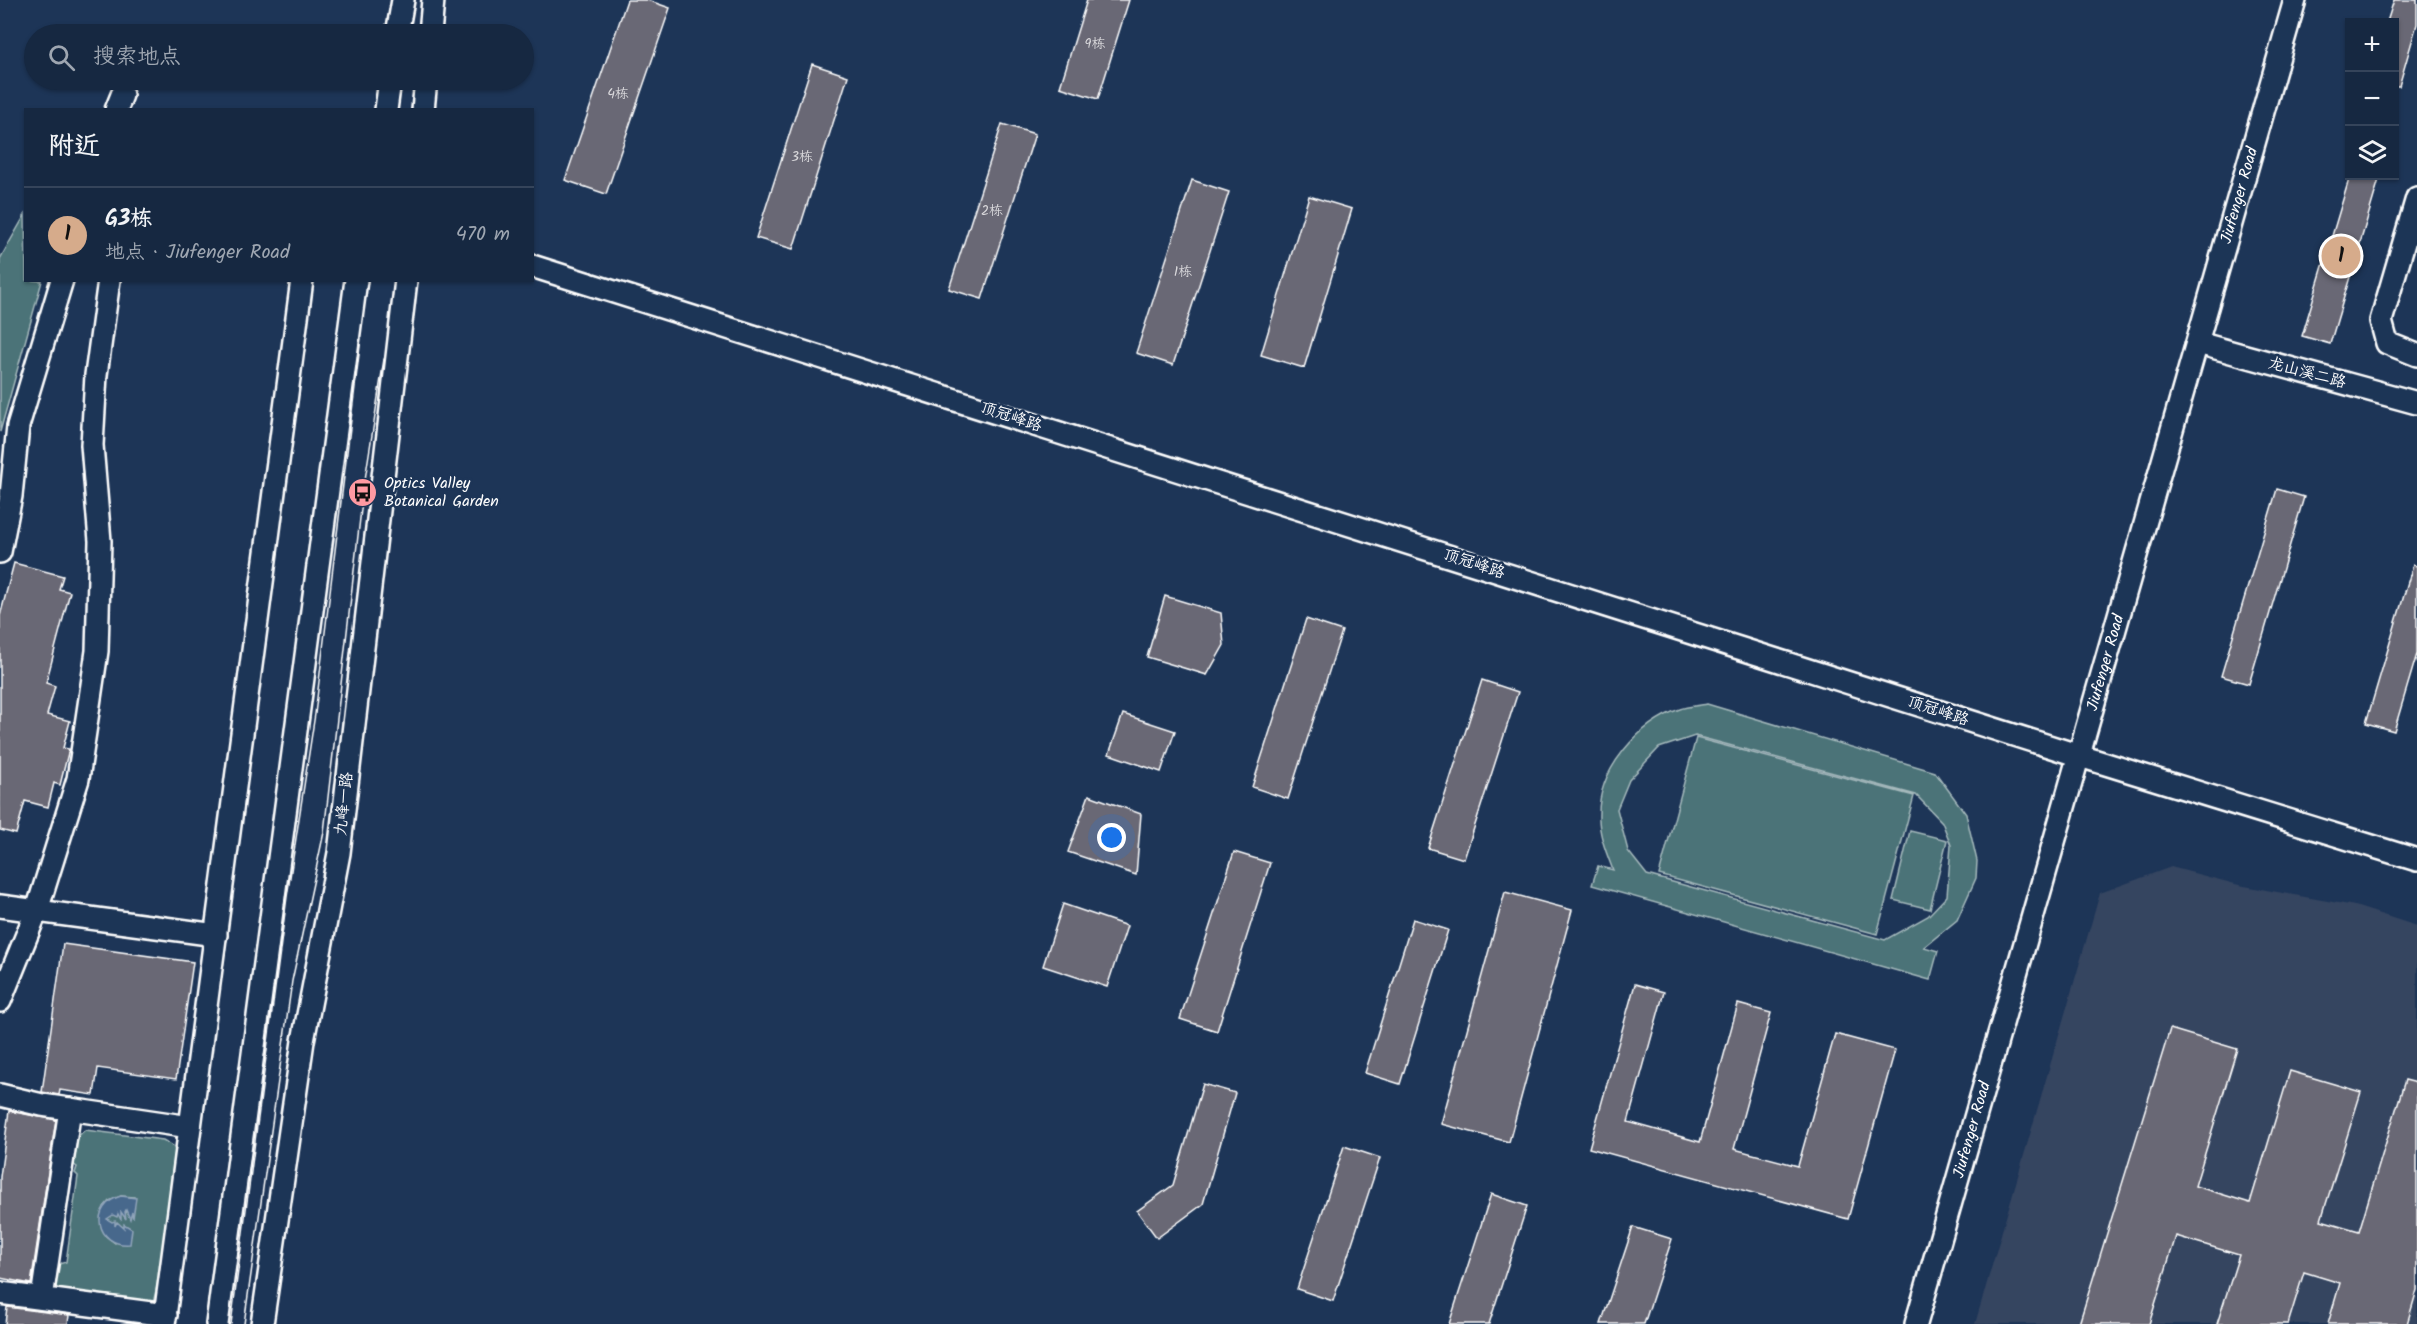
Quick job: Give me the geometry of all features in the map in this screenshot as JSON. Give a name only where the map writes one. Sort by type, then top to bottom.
[{"type":"street","points":[[398,24],[402,0]]},
{"type":"street","points":[[431,24],[434,0]]},
{"type":"street","name":"Jiufenger Road","points":[[1917,1324],[2295,0]]},
{"type":"street","points":[[386,108],[389,90]]},
{"type":"street","points":[[423,108],[425,90]]},
{"type":"street","points":[[2417,198],[2381,321],[2387,344],[2417,355]]},
{"type":"street","name":"顶冠峰路","points":[[534,267],[2080,756],[2417,860]]},
{"type":"street","points":[[0,552],[11,496],[18,426],[61,282]]},
{"type":"street","points":[[0,1001],[37,910],[78,779],[97,651],[100,541],[92,445],[96,375],[109,282]]},
{"type":"street","points":[[0,1293],[165,1319],[302,282]]},
{"type":"street","points":[[217,1324],[356,282]]},
{"type":"street","name":"九峰一路","points":[[261,1324],[303,1041],[339,853],[406,282]]},
{"type":"street","name":"龙山溪二路","points":[[2198,343],[2417,403]]},
{"type":"street","points":[[0,906],[216,935]]},
{"type":"street","points":[[0,1095],[70,1109],[190,1127]]},
{"type":"street","points":[[42,1298],[70,1109]]},
{"type":"shaded area","points":[[2171,867],[2239,885],[2355,906],[2417,926],[2417,1324],[1975,1324],[2100,893]]},
{"type":"shaded area","points":[[121,1196],[136,1198],[133,1218],[132,1212],[130,1219],[126,1210],[126,1219],[121,1212],[121,1220],[118,1214],[117,1217],[113,1215],[107,1219],[115,1221],[115,1226],[117,1222],[124,1228],[124,1224],[132,1229],[130,1244],[118,1243],[110,1239],[100,1224],[100,1216],[104,1208]]},
{"type":"green space","points":[[24,217],[24,282],[42,282],[0,432],[0,259]]},
{"type":"green space","points":[[1707,704],[1935,772],[1966,814],[1977,861],[1976,878],[1957,920],[1924,947],[1938,951],[1930,980],[1592,885],[1598,866],[1613,870],[1601,835],[1599,813],[1601,796],[1614,764],[1636,736],[1650,725],[1680,709]],"holes":[[[1695,736],[1916,795],[1942,822],[1951,845],[1947,896],[1928,916],[1885,940],[1647,875],[1628,851],[1617,809],[1629,780],[1659,748]]]},
{"type":"green space","points":[[1696,738],[1914,796],[1877,934],[1659,875]]},
{"type":"green space","points":[[1910,831],[1947,840],[1930,909],[1893,900]]},
{"type":"green space","points":[[85,1130],[163,1140],[173,1146],[175,1151],[158,1282],[153,1303],[58,1291],[56,1287],[59,1264],[66,1262],[78,1176],[75,1173],[77,1167],[73,1164],[75,1139]],"holes":[[[121,1196],[134,1197],[133,1216],[132,1212],[126,1210],[125,1217],[121,1211],[120,1216],[118,1214],[108,1216],[106,1219],[115,1226],[124,1228],[125,1226],[130,1230],[115,1243],[106,1236],[104,1207],[109,1201]]]},
{"type":"building","points":[[627,0],[647,0],[670,8],[606,194],[565,180]]},
{"type":"building","points":[[1087,0],[1129,0],[1098,99],[1060,87]]},
{"type":"building","points":[[2394,0],[2417,0],[2417,24],[2399,86],[2399,18],[2388,18]]},
{"type":"building","points":[[812,64],[848,76],[793,249],[756,238]]},
{"type":"building","points":[[1002,124],[1035,134],[982,299],[949,289]]},
{"type":"building","points":[[1192,180],[1229,192],[1173,365],[1136,353]]},
{"type":"building","points":[[2349,180],[2379,180],[2330,344],[2302,336]]},
{"type":"building","points":[[1309,196],[1352,209],[1304,368],[1261,355]]},
{"type":"building","points":[[2277,489],[2304,497],[2249,684],[2221,676]]},
{"type":"building","points":[[14,563],[63,576],[59,589],[70,592],[46,683],[55,686],[47,715],[70,721],[63,748],[69,749],[60,785],[54,783],[48,807],[25,801],[16,834],[0,830],[0,616]]},
{"type":"building","points":[[2413,565],[2417,566],[2417,654],[2394,731],[2366,723]]},
{"type":"building","points":[[1165,596],[1221,613],[1224,645],[1207,675],[1147,657]]},
{"type":"building","points":[[1306,619],[1342,631],[1288,799],[1252,787]]},
{"type":"building","points":[[1482,680],[1518,692],[1464,859],[1428,848]]},
{"type":"building","points":[[1123,714],[1175,731],[1161,772],[1109,754]]},
{"type":"building","points":[[1089,795],[1141,814],[1136,875],[1068,852]]},
{"type":"building","points":[[1234,852],[1270,863],[1217,1031],[1180,1019]]},
{"type":"building","points":[[1505,892],[1572,910],[1509,1142],[1441,1124]]},
{"type":"building","points":[[1063,904],[1127,926],[1107,987],[1043,966]]},
{"type":"building","points":[[1413,919],[1448,930],[1400,1084],[1365,1073]]},
{"type":"building","points":[[63,944],[193,962],[176,1079],[98,1068],[94,1095],[60,1090],[59,1095],[42,1092]]},
{"type":"building","points":[[1635,984],[1664,992],[1628,1122],[1700,1142],[1738,1004],[1771,1013],[1734,1149],[1798,1166],[1835,1034],[1895,1050],[1848,1219],[1589,1148]]},
{"type":"building","points":[[2170,1029],[2237,1049],[2195,1186],[2250,1203],[2290,1071],[2361,1092],[2321,1220],[2359,1231],[2405,1080],[2417,1083],[2417,1290],[2407,1324],[2328,1324],[2340,1283],[2304,1272],[2288,1324],[2217,1324],[2239,1255],[2176,1236],[2149,1324],[2079,1324]]},
{"type":"building","points":[[1203,1084],[1235,1093],[1203,1204],[1157,1238],[1137,1211],[1173,1185]]},
{"type":"building","points":[[9,1111],[56,1120],[31,1284],[0,1278],[0,1177]]},
{"type":"building","points":[[1344,1146],[1380,1158],[1333,1301],[1297,1289]]},
{"type":"building","points":[[1491,1194],[1527,1206],[1489,1324],[1449,1324]]},
{"type":"building","points":[[1633,1227],[1672,1239],[1644,1324],[1601,1324]]},
{"type":"building","points":[[7,1307],[69,1315],[68,1324],[5,1324]]},
{"type":"tram line","points":[[231,1324],[287,897],[315,714],[361,338]]},
{"type":"tram line","points":[[244,1324],[292,981],[324,832],[363,492],[384,359]]},
{"type":"place","name":"G3栋","points":[[2341,256]]},
{"type":"place","name":"Optics Valley Botanical Garden","points":[[363,492]]}]
